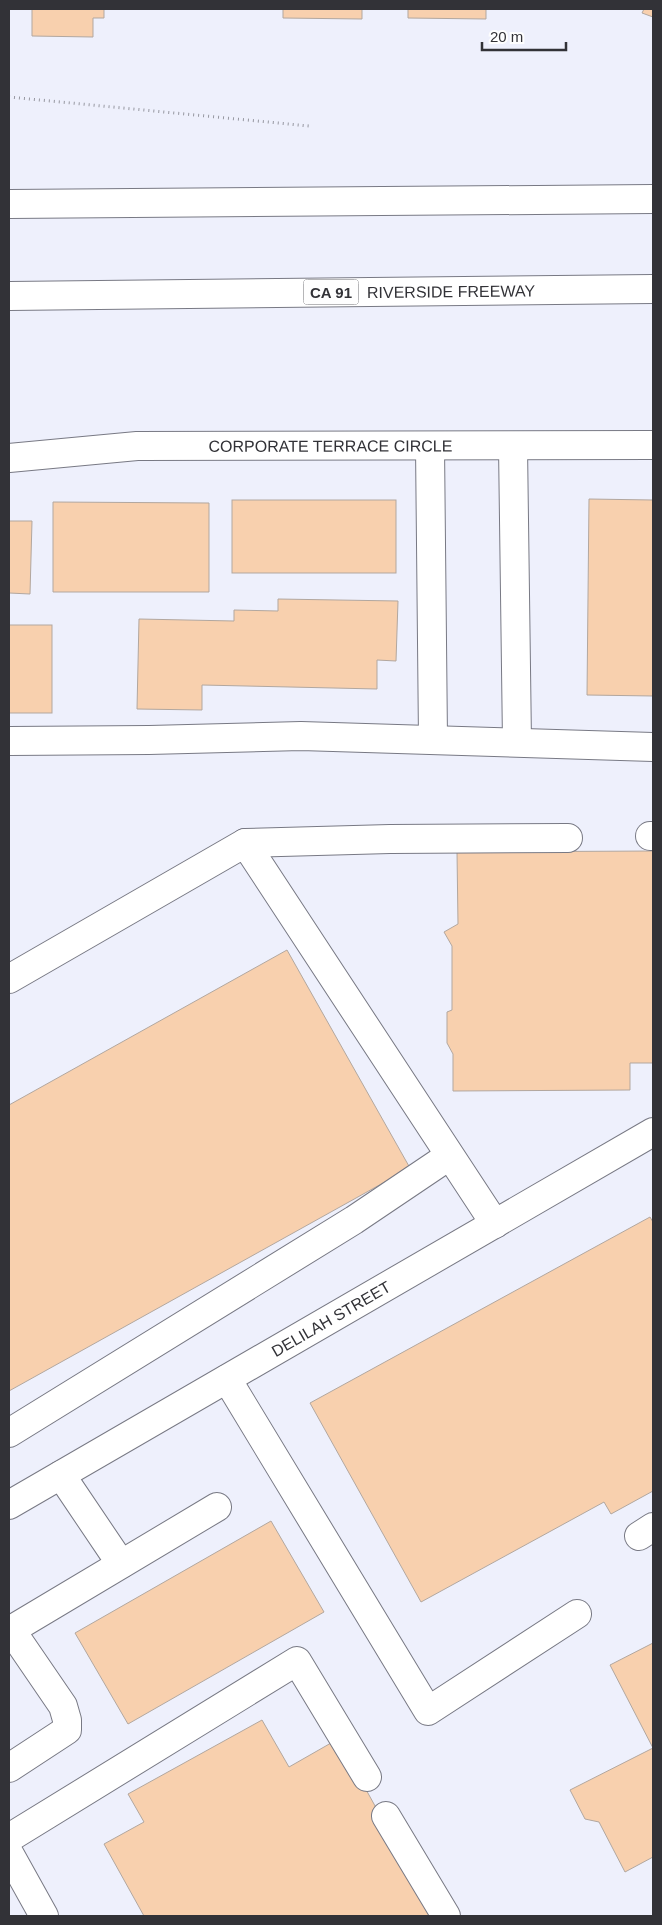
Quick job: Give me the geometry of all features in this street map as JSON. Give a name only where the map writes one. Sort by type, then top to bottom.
[{"type":"main road","points":[[9,204],[653,199]]},
{"type":"main road","name":"RIVERSIDE FREEWAY","points":[[9,296],[653,289]]},
{"type":"main road","name":"CORPORATE TERRACE CIRCLE","points":[[9,458],[138,446],[653,445]]},
{"type":"main road","points":[[430,446],[433,739]]},
{"type":"main road","points":[[513,446],[517,742]]},
{"type":"main road","points":[[9,742],[301,736],[653,746]]},
{"type":"main road","points":[[9,979],[245,843],[390,839],[568,838]]},
{"type":"main road","points":[[245,843],[495,1224]]},
{"type":"main road","name":"DELILAH STREET","points":[[9,1505],[652,1135]]},
{"type":"main road","points":[[9,1433],[354,1220],[449,1156]]},
{"type":"main road","points":[[227,1379],[428,1711],[578,1614]]},
{"type":"main road","points":[[61,1475],[121,1564]]},
{"type":"main road","points":[[9,1768],[67,1730],[67,1720],[63,1706],[12,1630],[216,1507]]},
{"type":"main road","points":[[9,1838],[297,1661],[367,1777]]},
{"type":"main road","points":[[386,1816],[446,1916]]},
{"type":"main road","points":[[9,1853],[44,1916]]},
{"type":"path","points":[[9,97],[309,126]]},
{"type":"building","points":[[32,9],[104,9],[104,18],[93,18],[93,37],[32,36]]},
{"type":"building","points":[[283,9],[362,9],[362,19],[283,18]]},
{"type":"building","points":[[408,9],[486,9],[486,19],[408,18]]},
{"type":"building","points":[[644,9],[653,9],[653,17],[642,13]]},
{"type":"building","points":[[589,499],[653,500],[653,696],[587,695]]},
{"type":"building","points":[[232,500],[396,500],[396,573],[232,573]]},
{"type":"building","points":[[53,502],[209,503],[209,592],[53,592]]},
{"type":"building","points":[[9,521],[32,521],[30,594],[9,593]]},
{"type":"building","points":[[278,599],[398,601],[396,661],[377,660],[377,689],[202,685],[202,710],[137,709],[139,619],[234,621],[234,610],[278,611]]},
{"type":"building","points":[[9,625],[52,625],[52,713],[9,713]]},
{"type":"building","points":[[653,851],[653,1063],[630,1063],[630,1090],[453,1091],[453,1054],[447,1043],[447,1012],[452,1010],[452,946],[444,932],[458,924],[457,852]]},
{"type":"building","points":[[287,950],[410,1168],[9,1391],[9,1105]]},
{"type":"building","points":[[650,1217],[653,1222],[653,1491],[611,1514],[604,1502],[421,1602],[310,1403]]},
{"type":"building","points":[[271,1521],[324,1612],[128,1724],[75,1633]]},
{"type":"building","points":[[653,1643],[653,1748],[610,1665]]},
{"type":"building","points":[[262,1720],[289,1767],[338,1739],[436,1916],[144,1916],[104,1844],[144,1822],[128,1794]]},
{"type":"building","points":[[653,1748],[653,1857],[625,1872],[599,1822],[585,1819],[570,1790]]}]
